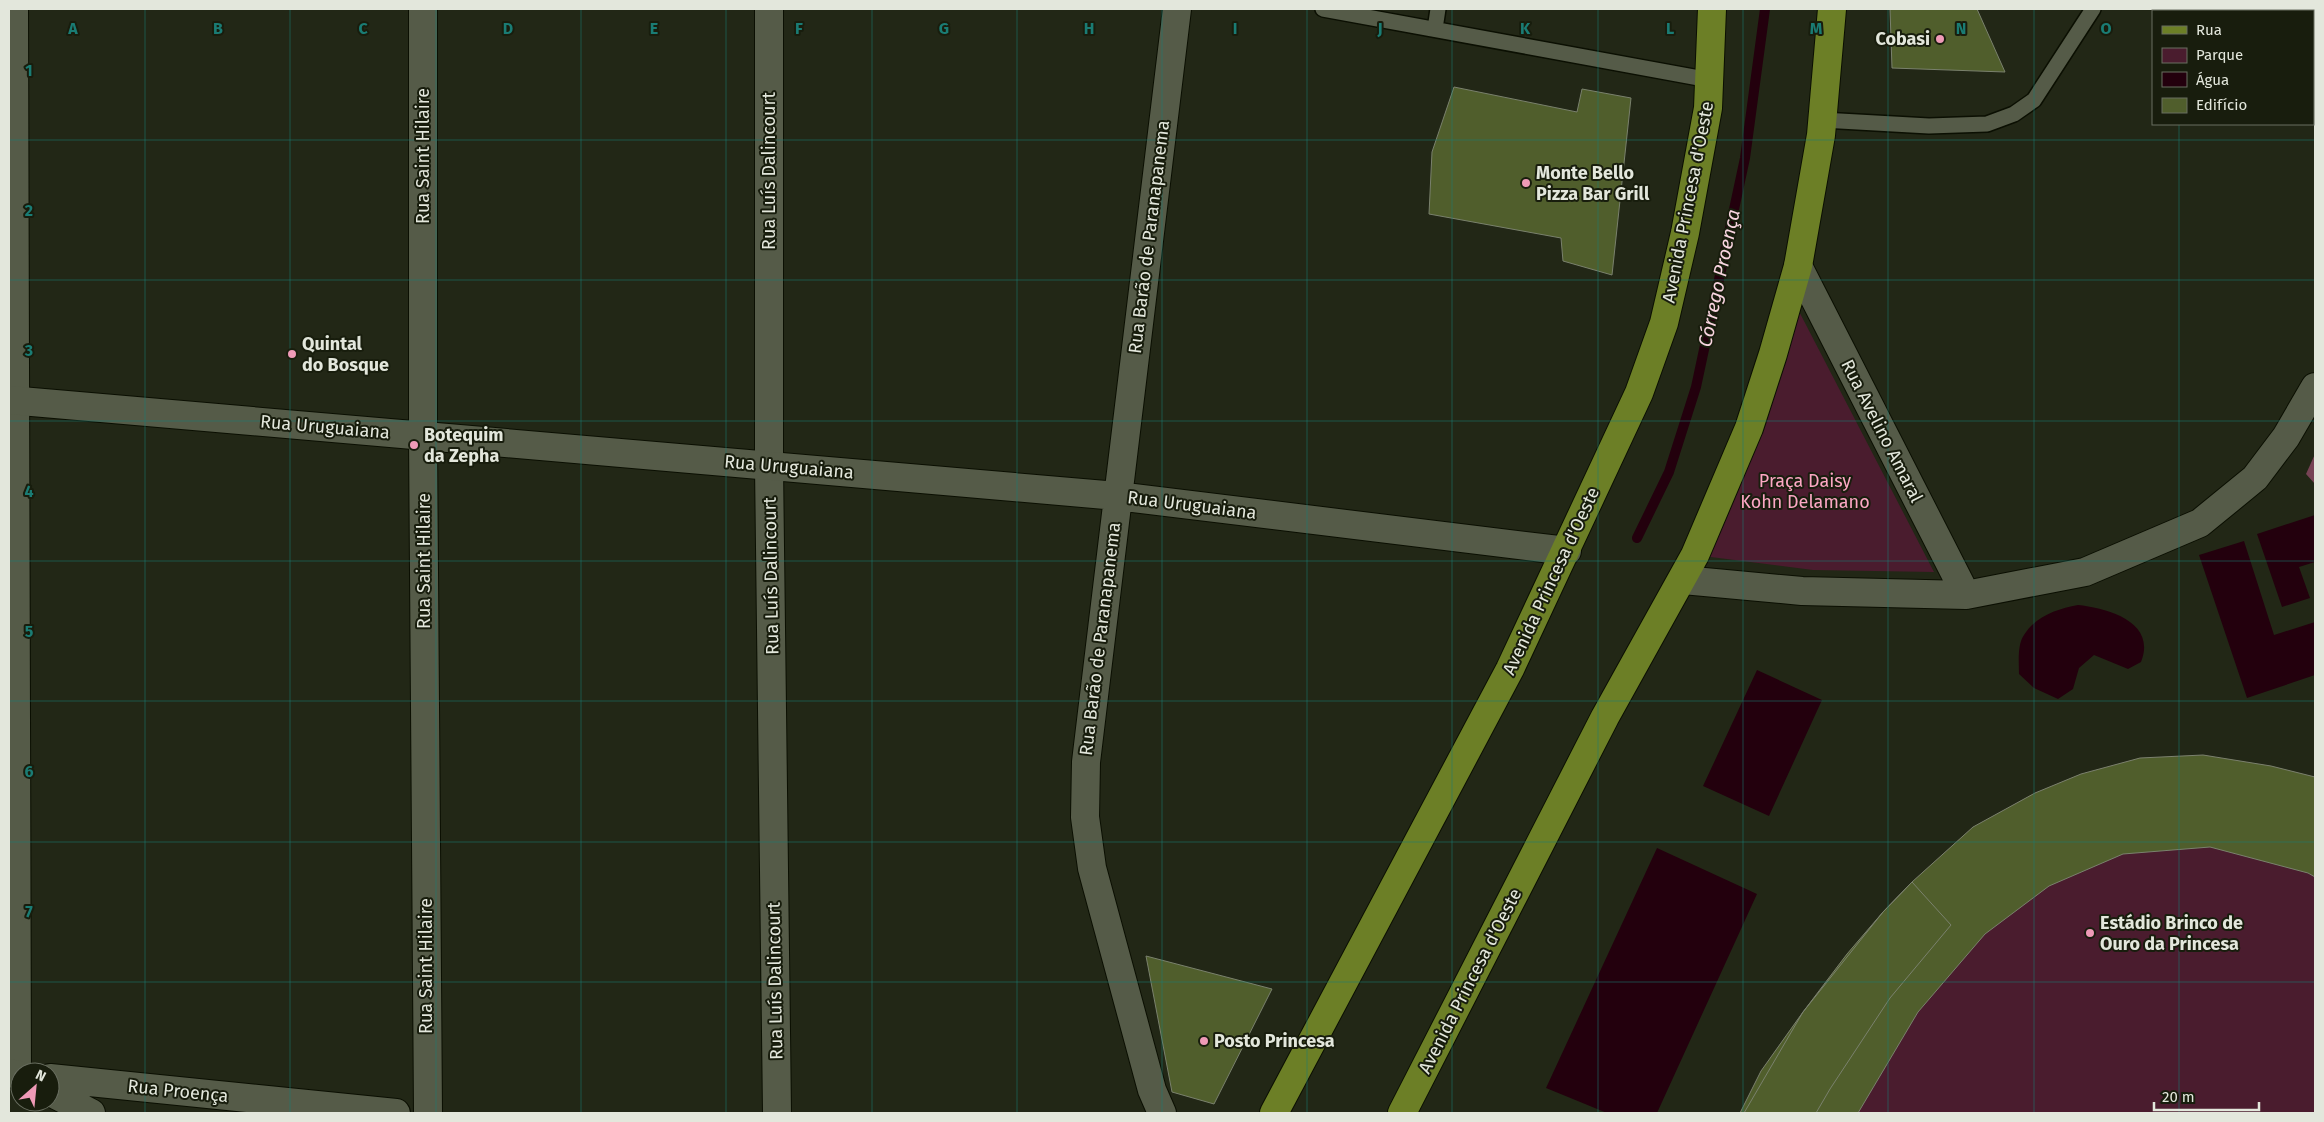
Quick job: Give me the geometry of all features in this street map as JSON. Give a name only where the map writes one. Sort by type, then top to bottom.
[{"type":"main road","name":"Avenida Princesa d'Oeste","points":[[1274,1113],[1510,668],[1567,551],[1638,393],[1664,324],[1691,204],[1708,108],[1712,9]]},
{"type":"main road","name":"Avenida Princesa d'Oeste","points":[[1402,1113],[1605,717],[1695,555],[1749,428],[1773,354],[1798,266],[1822,120],[1832,9]]},
{"type":"street","points":[[14,9],[12,400],[16,1062]]},
{"type":"street","name":"Rua Saint Hilaire","points":[[424,9],[423,436],[428,1113]]},
{"type":"street","name":"Rua Luís Dalincourt","points":[[769,9],[769,466],[777,1113]]},
{"type":"street","name":"Rua Barão de Paranapanema","points":[[1162,1113],[1152,1090],[1092,868],[1085,817],[1086,762],[1177,9]]},
{"type":"street","name":"Rua Avelino Amaral","points":[[1798,266],[1966,595]]},
{"type":"street","points":[[1682,580],[1802,590],[1966,595],[2085,572],[2200,523],[2254,478],[2286,437],[2315,387]]},
{"type":"street","name":"Rua Uruguaiana","points":[[12,400],[1117,496],[1567,551]]},
{"type":"street","name":"Rua Proença","points":[[60,1079],[396,1113]]},
{"type":"street","points":[[60,1097],[91,1113]]},
{"type":"lane","points":[[1323,9],[1710,80]]},
{"type":"lane","points":[[1435,29],[1438,9]]},
{"type":"lane","points":[[1822,120],[1929,126],[1987,124],[2014,114],[2034,100],[2092,9]]},
{"type":"green space","name":"Praça Daisy Kohn Delamano","points":[[1790,294],[1934,572],[1813,570],[1695,555]]},
{"type":"green space","name":"Estádio Brinco de Ouro da Princesa","points":[[2203,755],[2271,766],[2315,777],[2315,1113],[1740,1113],[1761,1071],[1847,954],[1912,882],[1973,827],[2035,793],[2081,774],[2140,758]]},
{"type":"shaded area","points":[[2315,9],[2315,77],[2314,10],[2260,10]]},
{"type":"shaded area","points":[[2315,454],[2315,484],[2306,474]]},
{"type":"water","points":[[2315,515],[2315,562],[2299,567],[2310,598],[2282,607],[2257,534]]},
{"type":"water","points":[[2244,541],[2274,635],[2315,622],[2315,675],[2247,698],[2199,555]]},
{"type":"water","points":[[2078,605],[2103,610],[2127,620],[2136,627],[2142,637],[2144,648],[2141,662],[2128,669],[2094,655],[2079,668],[2073,689],[2058,699],[2034,688],[2019,674],[2020,644],[2029,628],[2041,618],[2055,611]]},
{"type":"water","points":[[1757,670],[1822,700],[1769,816],[1703,786]]},
{"type":"water","points":[[1657,848],[1757,894],[1657,1113],[1607,1113],[1546,1088]]},
{"type":"building","name":"Cobasi","points":[[1890,9],[1977,9],[2005,72],[1892,68]]},
{"type":"building","name":"Monte Bello Pizza Bar Grill","points":[[1454,87],[1577,112],[1582,89],[1631,98],[1612,275],[1563,261],[1561,238],[1429,214],[1432,152]]},
{"type":"building","points":[[2203,755],[2271,766],[2315,777],[2315,877],[2308,873],[2210,847],[2123,854],[2049,886],[1985,934],[1918,1012],[1858,1113],[1740,1113],[1761,1071],[1847,954],[1912,882],[1973,827],[2035,793],[2081,774],[2140,758]]},
{"type":"building","points":[[1912,882],[1951,925],[1890,998],[1816,1113],[1744,1113],[1803,1012],[1883,912]]},
{"type":"building","name":"Posto Princesa","points":[[1146,956],[1272,989],[1214,1104],[1172,1092]]},
{"type":"waterway","name":"Córrego Proença","points":[[1637,538],[1669,472],[1696,387],[1745,158],[1765,9]]},
{"type":"place","name":"Cobasi","points":[[1940,39]]},
{"type":"place","name":"Monte Bello Pizza Bar Grill","points":[[1526,183]]},
{"type":"place","name":"Quintal do Bosque","points":[[292,354]]},
{"type":"place","name":"Botequim da Zepha","points":[[414,445]]},
{"type":"place","name":"Estádio Brinco de Ouro da Princesa","points":[[2090,933]]},
{"type":"place","name":"Posto Princesa","points":[[1204,1041]]}]
